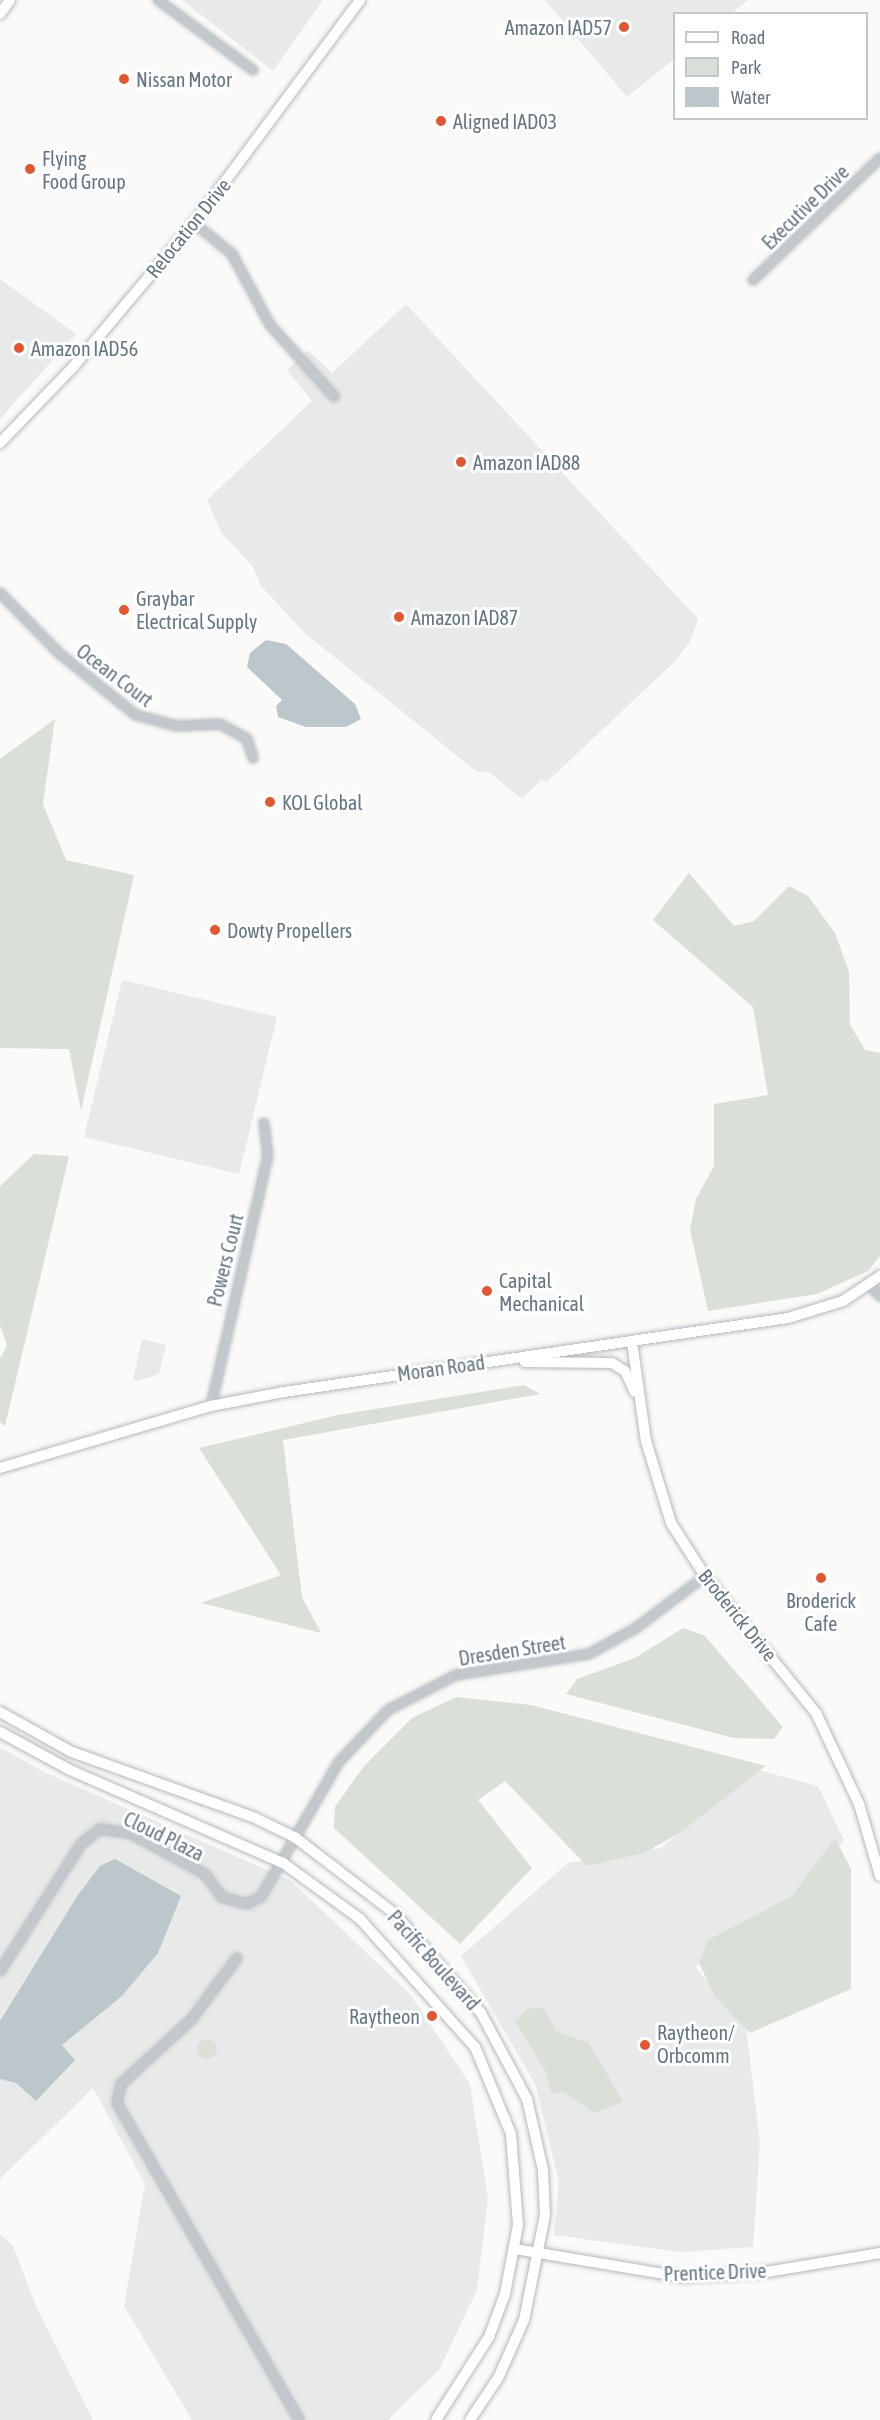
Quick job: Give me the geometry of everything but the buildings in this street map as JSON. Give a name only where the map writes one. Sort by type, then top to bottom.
[{"type":"street","points":[[0,14],[10,0]]},
{"type":"street","points":[[158,0],[254,70]]},
{"type":"street","name":"Relocation Drive","points":[[0,443],[74,366],[194,223],[360,0]]},
{"type":"street","name":"Executive Drive","points":[[753,280],[880,158]]},
{"type":"street","points":[[194,223],[232,254],[270,325],[334,396]]},
{"type":"street","name":"Ocean Court","points":[[0,593],[60,654],[136,715],[177,726],[220,724],[248,739],[253,758]]},
{"type":"street","name":"Powers Court","points":[[211,1406],[268,1156],[264,1123]]},
{"type":"street","name":"Moran Road","points":[[0,1468],[211,1406],[483,1362],[789,1318],[843,1301],[870,1285],[880,1276]]},
{"type":"street","points":[[870,1285],[880,1296]]},
{"type":"street","name":"Broderick Drive","points":[[632,1342],[640,1401],[660,1497],[683,1547],[816,1713],[856,1796],[880,1876]]},
{"type":"street","points":[[483,1362],[608,1362],[625,1371],[640,1401]]},
{"type":"street","name":"Dresden Street","points":[[283,1863],[338,1763],[388,1710],[456,1675],[558,1662],[598,1650],[705,1576]]},
{"type":"street","name":"Pacific Boulevard","points":[[0,1712],[72,1752],[253,1817],[296,1838],[395,1914],[481,2013],[516,2068],[534,2119],[543,2170],[541,2255],[517,2337],[470,2420]]},
{"type":"street","name":"Pacific Boulevard","points":[[0,1732],[70,1770],[283,1863],[369,1927],[475,2048],[499,2095],[515,2156],[515,2249],[489,2337],[436,2420]]},
{"type":"street","name":"Cloud Plaza","points":[[0,1971],[82,1843],[100,1829],[130,1833],[206,1874],[235,1904],[261,1897],[283,1863]]},
{"type":"street","points":[[237,1958],[191,2020],[121,2084],[117,2103],[299,2420]]},
{"type":"street","name":"Prentice Drive","points":[[515,2249],[683,2277],[767,2272],[880,2253]]},
{"type":"shaded area","points":[[182,0],[323,0],[273,71]]},
{"type":"shaded area","points":[[545,0],[748,0],[733,12],[673,12],[673,60],[627,97]]},
{"type":"shaded area","points":[[0,279],[76,334],[0,419]]},
{"type":"shaded area","points":[[406,304],[698,619],[690,642],[674,662],[546,783],[542,779],[522,799],[489,772],[477,772],[306,634],[261,586],[253,567],[221,532],[207,500],[312,401],[287,370],[308,350],[332,373]]},
{"type":"shaded area","points":[[122,980],[277,1017],[239,1174],[84,1137]]},
{"type":"shaded area","points":[[142,1339],[166,1345],[159,1374],[138,1381],[133,1379]]},
{"type":"shaded area","points":[[0,1747],[44,1772],[290,1880],[410,1994],[470,2084],[488,2198],[477,2290],[439,2370],[388,2420],[192,2420],[124,2306],[145,2184],[93,2088],[0,2179]]},
{"type":"shaded area","points":[[755,1769],[818,1786],[844,1840],[799,1899],[695,1967],[746,2027],[760,2143],[753,2247],[680,2252],[554,2235],[559,2181],[535,2084],[461,1956],[568,1863],[661,1848]]},
{"type":"shaded area","points":[[0,2234],[13,2246],[36,2306],[93,2420],[0,2420]]},
{"type":"green space","points":[[55,719],[43,804],[66,860],[134,875],[81,1111],[69,1049],[0,1048],[0,759]]},
{"type":"green space","points":[[689,873],[734,926],[754,921],[789,886],[808,896],[835,933],[849,972],[850,1024],[865,1050],[880,1053],[880,1256],[868,1271],[817,1294],[708,1311],[690,1230],[696,1199],[714,1166],[714,1104],[768,1095],[753,1007],[653,920]]},
{"type":"green space","points":[[34,1154],[69,1156],[5,1426],[0,1422],[0,1359],[7,1345],[0,1325],[0,1186]]},
{"type":"green space","points":[[524,1385],[540,1394],[283,1440],[302,1597],[321,1633],[201,1603],[281,1575],[199,1448],[338,1415]]},
{"type":"green space","points":[[683,1628],[705,1636],[783,1727],[774,1739],[734,1738],[566,1694],[577,1679],[635,1658]]},
{"type":"green space","points":[[456,1697],[531,1705],[766,1766],[678,1834],[644,1853],[587,1866],[505,1781],[478,1800],[532,1868],[460,1944],[334,1828],[335,1807],[364,1766],[412,1718]]},
{"type":"green space","points":[[835,1838],[851,1869],[851,1989],[750,2033],[715,1997],[699,1963],[708,1940],[792,1896]]},
{"type":"green space","points":[[543,2007],[557,2032],[589,2043],[623,2102],[594,2113],[564,2092],[551,2093],[546,2072],[515,2021],[528,2009]]},
{"type":"green space","points":[[207,2039],[214,2042],[217,2049],[214,2056],[207,2059],[200,2056],[197,2049],[200,2042]]},
{"type":"water","points":[[266,640],[286,644],[355,704],[361,719],[346,727],[306,727],[278,717],[276,706],[282,700],[247,667],[250,653]]},
{"type":"water","points":[[115,1859],[181,1896],[158,1953],[122,1996],[62,2045],[75,2060],[36,2101],[16,2083],[0,2079],[0,2021],[78,1895],[100,1866]]},
{"type":"place","name":"Amazon IAD57","points":[[624,27]]},
{"type":"place","name":"Nissan Motor","points":[[124,79]]},
{"type":"place","name":"Aligned IAD03","points":[[441,121]]},
{"type":"place","name":"Flying Food Group","points":[[30,169]]},
{"type":"place","name":"Amazon IAD56","points":[[19,348]]},
{"type":"place","name":"Amazon IAD88","points":[[461,462]]},
{"type":"place","name":"Graybar Electrical Supply","points":[[124,610]]},
{"type":"place","name":"Amazon IAD87","points":[[399,617]]},
{"type":"place","name":"KOL Global","points":[[270,802]]},
{"type":"place","name":"Dowty Propellers","points":[[215,930]]},
{"type":"place","name":"Capital Mechanical","points":[[487,1291]]},
{"type":"place","name":"Broderick Cafe","points":[[821,1578]]},
{"type":"place","name":"Raytheon","points":[[432,2016]]},
{"type":"place","name":"Raytheon/ Orbcomm","points":[[645,2045]]}]
